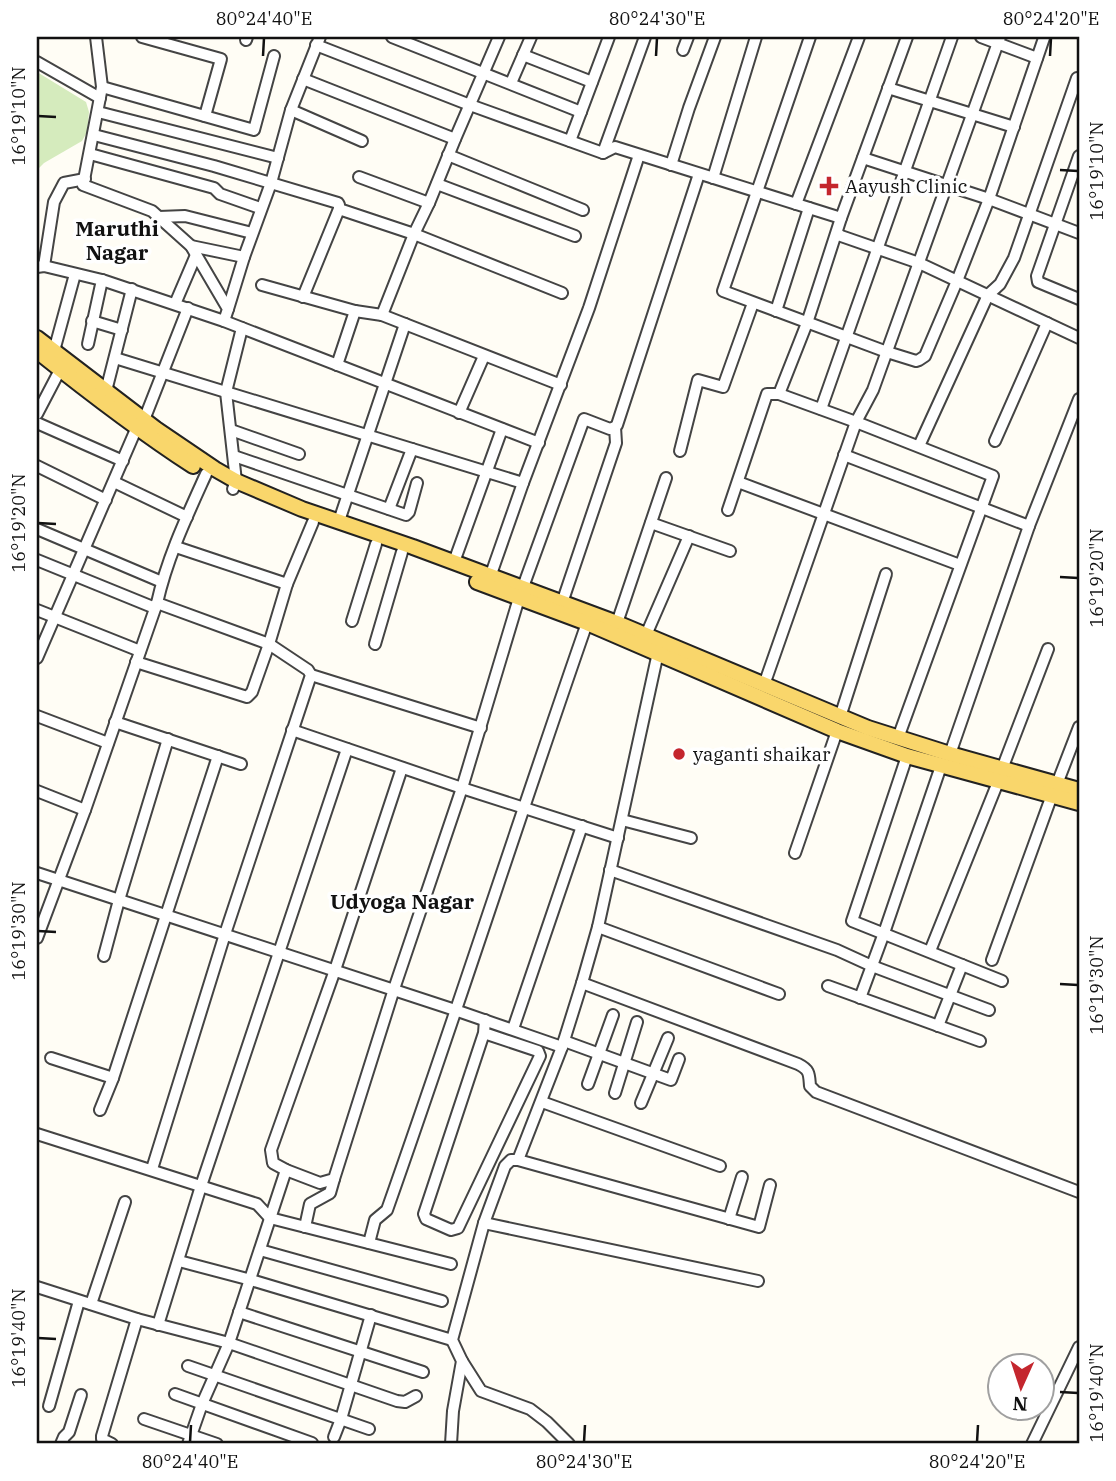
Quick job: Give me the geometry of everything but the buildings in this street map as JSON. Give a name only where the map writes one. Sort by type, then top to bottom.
[{"type":"main road","points":[[37,338],[206,474],[454,562],[587,623],[764,685],[839,724],[898,738],[945,760]]},
{"type":"main road","points":[[37,351],[60,370],[198,458],[234,485],[313,522],[617,623],[646,635],[659,647],[907,756],[945,760],[1055,789],[1079,790]]},
{"type":"main road","points":[[1055,789],[1079,803]]},
{"type":"street","points":[[96,37],[101,93],[83,185],[152,211],[194,250],[228,309]]},
{"type":"street","points":[[142,37],[220,59],[205,116]]},
{"type":"street","points":[[392,37],[581,112]]},
{"type":"street","points":[[382,315],[499,37]]},
{"type":"street","points":[[511,83],[531,37]]},
{"type":"street","points":[[570,141],[609,37]]},
{"type":"street","points":[[603,153],[645,37]]},
{"type":"street","points":[[683,50],[688,37]]},
{"type":"street","points":[[671,165],[715,37]]},
{"type":"street","points":[[713,178],[755,37]]},
{"type":"street","points":[[810,37],[723,292],[916,361],[922,359],[957,281],[989,199],[1044,38]]},
{"type":"street","points":[[796,204],[859,37]]},
{"type":"street","points":[[779,394],[807,323],[841,219],[907,37]]},
{"type":"street","points":[[821,409],[952,37]]},
{"type":"street","points":[[981,37],[999,40],[1037,58]]},
{"type":"street","points":[[764,685],[856,422],[873,390],[999,40]]},
{"type":"street","points":[[224,321],[260,208],[271,183],[291,110],[318,41],[470,105],[603,153],[615,148],[841,219]]},
{"type":"street","points":[[37,62],[101,93],[254,130],[274,55]]},
{"type":"street","points":[[523,55],[592,82]]},
{"type":"street","points":[[919,446],[988,295],[1000,284],[1009,269],[1077,78],[1079,80]]},
{"type":"street","points":[[303,79],[454,139]]},
{"type":"street","points":[[888,88],[1014,127]]},
{"type":"street","points":[[291,110],[362,141]]},
{"type":"street","points":[[98,112],[278,158]]},
{"type":"street","points":[[94,135],[215,166],[338,203],[339,209],[303,296]]},
{"type":"street","points":[[90,154],[214,188],[220,194],[260,208]]},
{"type":"street","points":[[448,155],[583,210]]},
{"type":"street","points":[[491,577],[523,482],[589,308],[639,155]]},
{"type":"street","points":[[1079,156],[1074,189],[1055,224],[1037,276],[1038,282],[1079,299]]},
{"type":"street","points":[[863,158],[989,199],[1079,233]]},
{"type":"street","points":[[562,603],[616,443],[615,427],[699,174]]},
{"type":"street","points":[[359,177],[429,203]]},
{"type":"street","points":[[85,179],[64,183],[54,202],[40,267],[102,280],[224,321],[539,443]]},
{"type":"street","points":[[437,184],[575,236]]},
{"type":"street","points":[[776,311],[809,208]]},
{"type":"street","points":[[339,209],[414,234],[562,293]]},
{"type":"street","points":[[159,217],[185,216],[252,233]]},
{"type":"street","points":[[837,233],[919,264],[1079,338]]},
{"type":"street","points":[[194,250],[244,257]]},
{"type":"street","points":[[174,304],[194,250]]},
{"type":"street","points":[[54,351],[75,274]]},
{"type":"street","points":[[88,344],[102,280]]},
{"type":"street","points":[[261,285],[355,311],[382,315],[561,384]]},
{"type":"street","points":[[106,391],[132,289]]},
{"type":"street","points":[[680,451],[698,380],[723,387],[753,303]]},
{"type":"street","points":[[37,658],[141,424],[188,309]]},
{"type":"street","points":[[337,365],[355,311]]},
{"type":"street","points":[[92,321],[122,330]]},
{"type":"street","points":[[995,440],[1047,323]]},
{"type":"street","points":[[339,521],[405,324]]},
{"type":"street","points":[[234,485],[234,456],[226,392],[242,328]]},
{"type":"street","points":[[459,413],[484,356]]},
{"type":"street","points":[[115,358],[523,482]]},
{"type":"street","points":[[37,414],[60,370]]},
{"type":"street","points":[[729,510],[767,394],[779,394],[821,409],[993,476],[898,738]]},
{"type":"street","points":[[860,998],[1029,526],[1079,399]]},
{"type":"street","points":[[305,1227],[310,1204],[330,1193],[394,989],[462,788],[521,593],[584,419],[610,429],[615,427]]},
{"type":"street","points":[[37,423],[123,461]]},
{"type":"street","points":[[454,562],[502,429]]},
{"type":"street","points":[[231,430],[299,454]]},
{"type":"street","points":[[389,509],[412,449]]},
{"type":"street","points":[[844,455],[1029,526]]},
{"type":"street","points":[[234,456],[406,514],[409,512],[417,483]]},
{"type":"street","points":[[37,466],[106,500]]},
{"type":"street","points":[[37,938],[85,810],[162,582],[206,474]]},
{"type":"street","points":[[617,623],[666,478]]},
{"type":"street","points":[[114,482],[187,517]]},
{"type":"street","points":[[738,482],[960,565]]},
{"type":"street","points":[[136,662],[247,697],[252,692],[287,584],[313,522]]},
{"type":"street","points":[[651,523],[730,551]]},
{"type":"street","points":[[37,529],[162,582]]},
{"type":"street","points":[[646,635],[689,536]]},
{"type":"street","points":[[352,621],[376,544]]},
{"type":"street","points":[[176,547],[287,584]]},
{"type":"street","points":[[375,644],[402,552]]},
{"type":"street","points":[[37,560],[73,576],[269,643],[308,670],[311,675],[481,728]]},
{"type":"street","points":[[796,853],[886,574]]},
{"type":"street","points":[[37,610],[139,650]]},
{"type":"street","points":[[369,1243],[375,1220],[387,1210],[587,623]]},
{"type":"street","points":[[518,1160],[563,1044],[598,927],[659,647]]},
{"type":"street","points":[[930,951],[1048,649]]},
{"type":"street","points":[[152,1169],[225,934],[311,675]]},
{"type":"street","points":[[37,716],[107,743]]},
{"type":"street","points":[[115,722],[241,764]]},
{"type":"street","points":[[992,960],[1079,727]]},
{"type":"street","points":[[292,730],[618,838]]},
{"type":"street","points":[[104,956],[168,739]]},
{"type":"street","points":[[158,1325],[201,1186],[347,749]]},
{"type":"street","points":[[100,1110],[113,1078],[218,756]]},
{"type":"street","points":[[907,756],[852,921],[1002,981]]},
{"type":"street","points":[[334,1179],[320,1183],[286,1170],[273,1163],[271,1150],[335,970],[402,768]]},
{"type":"street","points":[[37,791],[85,810]]},
{"type":"street","points":[[622,820],[691,838]]},
{"type":"street","points":[[513,1029],[582,826]]},
{"type":"street","points":[[610,870],[837,950],[989,1010]]},
{"type":"street","points":[[37,873],[513,1029],[598,1052],[671,1080],[680,1059]]},
{"type":"street","points":[[598,927],[779,994]]},
{"type":"street","points":[[938,1026],[962,965]]},
{"type":"street","points":[[582,983],[798,1064],[808,1070],[810,1086],[816,1092],[1079,1192]]},
{"type":"street","points":[[828,986],[980,1041]]},
{"type":"street","points":[[588,1084],[613,1014]]},
{"type":"street","points":[[484,1033],[538,1051],[540,1056],[458,1228],[451,1230],[426,1219],[424,1214],[484,1033],[485,1020]]},
{"type":"street","points":[[615,1093],[637,1022]]},
{"type":"street","points":[[641,1103],[668,1038]]},
{"type":"street","points":[[51,1058],[113,1078]]},
{"type":"street","points":[[542,1102],[720,1166]]},
{"type":"street","points":[[37,1134],[257,1203],[270,1218],[451,1264]]},
{"type":"street","points":[[569,1444],[530,1409],[481,1391],[452,1340],[484,1223],[505,1166],[511,1160],[518,1160],[759,1227],[770,1185]]},
{"type":"street","points":[[189,1440],[229,1343],[286,1170]]},
{"type":"street","points":[[729,1219],[742,1177]]},
{"type":"street","points":[[49,1406],[85,1302],[125,1202]]},
{"type":"street","points":[[484,1223],[758,1281]]},
{"type":"street","points":[[260,1250],[442,1301]]},
{"type":"street","points":[[179,1261],[452,1340]]},
{"type":"street","points":[[37,1287],[137,1319],[229,1343],[397,1401],[411,1400],[416,1396]]},
{"type":"street","points":[[239,1312],[423,1372]]},
{"type":"street","points":[[334,1437],[371,1315]]},
{"type":"street","points":[[112,1444],[102,1439],[102,1436],[137,1319]]},
{"type":"street","points":[[1032,1444],[1079,1347]]},
{"type":"street","points":[[451,1444],[453,1411],[462,1361]]},
{"type":"street","points":[[188,1366],[369,1429]]},
{"type":"street","points":[[175,1394],[312,1443]]},
{"type":"street","points":[[61,1444],[69,1432],[81,1395]]},
{"type":"street","points":[[144,1419],[189,1440],[217,1444]]},
{"type":"green space","points":[[37,72],[86,102],[89,112],[87,132],[82,141],[37,170]]},
{"type":"place","name":"Aayush Clinic","points":[[829,186]]},
{"type":"place","name":"yaganti shaikar","points":[[679,754]]},
{"type":"district","name":"Maruthi Nagar","points":[[117,240]]},
{"type":"district","name":"Udyoga Nagar","points":[[402,901]]}]
